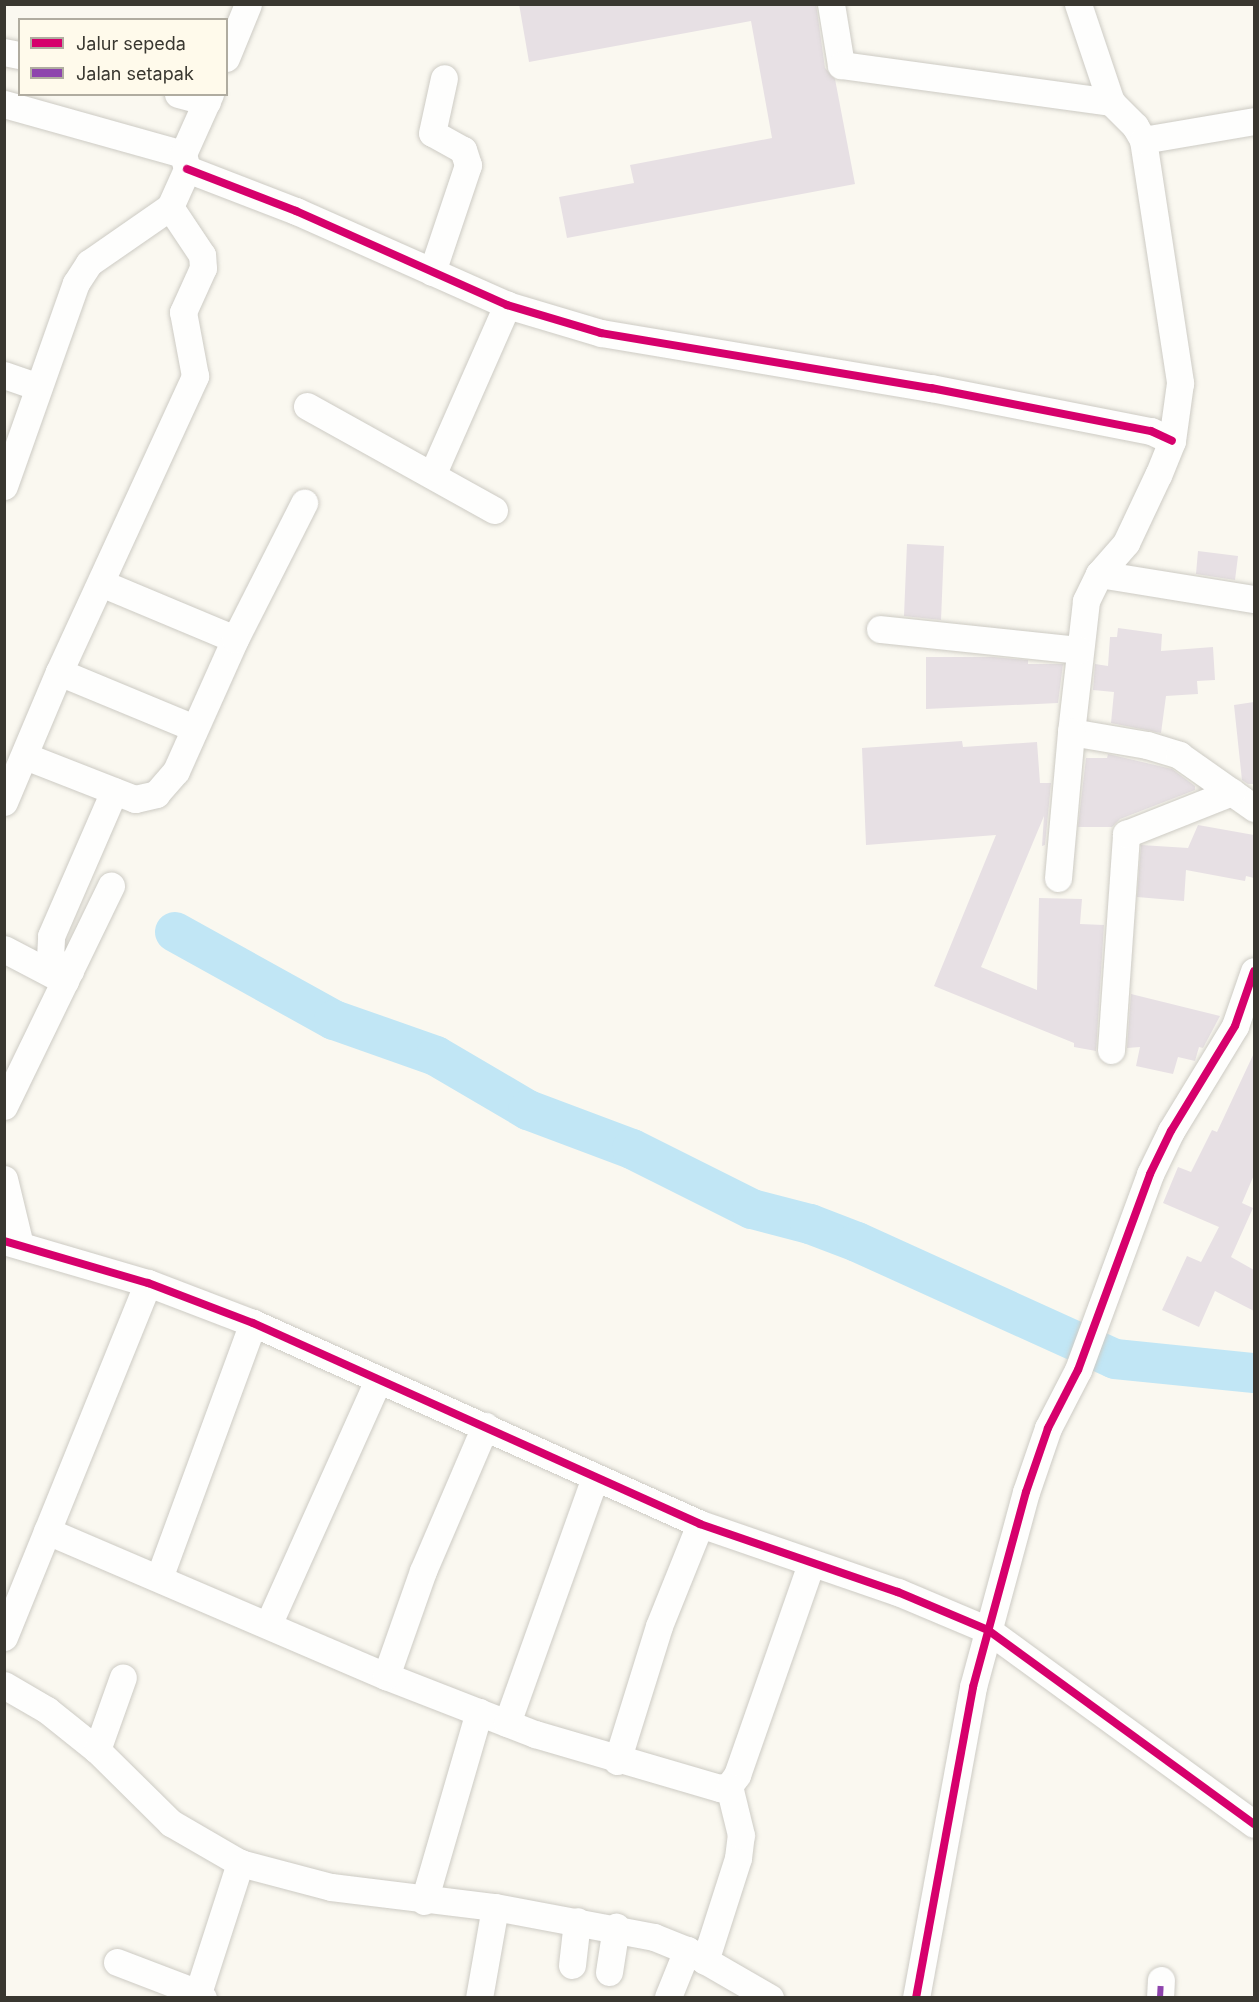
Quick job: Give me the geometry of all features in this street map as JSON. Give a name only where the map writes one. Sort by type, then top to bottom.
[{"type":"street","points":[[831,4],[842,65],[1111,102]]},
{"type":"street","points":[[1058,878],[1079,650],[1086,601],[1099,574],[1126,543],[1172,441],[1180,383],[1143,140],[1135,126],[1111,102],[1078,4]]},
{"type":"street","points":[[228,51],[241,6]]},
{"type":"street","points":[[432,272],[468,165],[463,150],[432,132],[444,78]]},
{"type":"street","points":[[4,486],[76,283],[89,263],[170,207],[208,98],[193,96]]},
{"type":"street","points":[[4,104],[185,162],[507,305],[601,333],[931,387],[1151,431],[1172,441]]},
{"type":"street","points":[[1143,140],[1254,121]]},
{"type":"street","points":[[4,802],[59,672],[195,376],[183,312],[203,268],[202,255],[170,207]]},
{"type":"street","points":[[433,473],[507,305]]},
{"type":"street","points":[[4,375],[38,387]]},
{"type":"street","points":[[307,406],[433,473],[494,510]]},
{"type":"street","points":[[25,756],[135,799],[156,794],[176,771],[235,639],[304,503]]},
{"type":"street","points":[[1099,574],[1254,599]]},
{"type":"street","points":[[101,583],[235,639]]},
{"type":"street","points":[[880,629],[1079,650]]},
{"type":"street","points":[[59,672],[194,728]]},
{"type":"street","points":[[1071,732],[1171,753],[1190,761],[1254,808]]},
{"type":"street","points":[[68,976],[50,958],[51,936],[114,790]]},
{"type":"street","points":[[1111,1050],[1126,834],[1232,792]]},
{"type":"street","points":[[4,1106],[111,886]]},
{"type":"street","points":[[4,949],[68,976]]},
{"type":"street","points":[[916,1998],[939,1856],[988,1630],[1008,1550],[1048,1428],[1078,1371],[1150,1174],[1171,1131],[1235,1026],[1253,983]]},
{"type":"street","points":[[4,1179],[12,1243],[148,1283],[253,1323],[377,1382],[485,1426],[700,1524],[898,1592],[988,1630],[1254,1824]]},
{"type":"street","points":[[4,1637],[148,1283]]},
{"type":"street","points":[[159,1578],[253,1323]]},
{"type":"street","points":[[268,1625],[377,1382]]},
{"type":"street","points":[[386,1676],[423,1571],[485,1426]]},
{"type":"street","points":[[507,1724],[595,1477]]},
{"type":"street","points":[[617,1761],[659,1626],[700,1524]]},
{"type":"street","points":[[47,1531],[386,1676],[507,1724],[617,1761],[720,1788],[729,1786],[737,1776],[811,1564]]},
{"type":"street","points":[[97,1750],[123,1677]]},
{"type":"street","points":[[4,1685],[47,1710],[97,1750],[171,1823],[238,1868],[331,1887],[424,1901],[495,1907],[616,1927],[696,1955],[770,1998]]},
{"type":"street","points":[[424,1901],[479,1712]]},
{"type":"street","points":[[668,1997],[696,1955],[738,1858],[741,1835],[729,1786]]},
{"type":"street","points":[[117,1962],[200,1995],[238,1868]]},
{"type":"street","points":[[479,1998],[495,1907]]},
{"type":"street","points":[[572,1965],[577,1921]]},
{"type":"street","points":[[609,1971],[616,1927]]},
{"type":"building","points":[[519,4],[816,4],[825,68],[835,79],[855,184],[567,238],[559,197],[634,183],[630,165],[772,138],[751,21],[529,62]]},
{"type":"building","points":[[907,544],[944,546],[941,620],[904,616]]},
{"type":"building","points":[[1198,551],[1238,556],[1235,580],[1196,574]]},
{"type":"building","points":[[1118,628],[1162,634],[1161,651],[1213,647],[1215,680],[1197,681],[1198,694],[1166,696],[1161,733],[1111,723],[1114,692],[1093,690],[1095,664],[1108,666],[1110,637],[1117,637]]},
{"type":"building","points":[[926,657],[993,657],[1028,660],[1028,664],[1063,664],[1058,703],[926,709]]},
{"type":"building","points":[[1254,702],[1254,784],[1248,784],[1242,780],[1234,705]]},
{"type":"building","points":[[962,741],[963,747],[1037,742],[1040,783],[1051,783],[1045,845],[1042,846],[1044,816],[981,967],[1037,990],[1039,898],[1082,899],[1080,924],[1104,925],[1096,1051],[1074,1047],[1074,1043],[934,986],[996,835],[866,845],[862,748]]},
{"type":"building","points":[[1108,754],[1172,769],[1195,786],[1195,790],[1120,819],[1112,827],[1078,827],[1086,758],[1107,758]]},
{"type":"building","points":[[1198,825],[1254,835],[1254,878],[1246,876],[1245,881],[1186,870],[1184,901],[1137,897],[1141,845],[1188,848]]},
{"type":"building","points":[[1131,994],[1220,1016],[1203,1048],[1199,1047],[1195,1061],[1178,1057],[1173,1074],[1136,1066],[1140,1047],[1127,1048]]},
{"type":"building","points":[[1254,1053],[1254,1175],[1242,1203],[1253,1208],[1231,1257],[1254,1270],[1254,1311],[1215,1291],[1199,1327],[1162,1310],[1187,1256],[1201,1262],[1219,1227],[1163,1203],[1178,1167],[1191,1172],[1212,1130],[1217,1132]]},
{"type":"waterway","points":[[175,932],[334,1020],[436,1056],[528,1110],[632,1149],[752,1209],[810,1224],[857,1242],[1115,1359],[1254,1373]]},
{"type":"marked path","points":[[1160,1998],[1161,1980]]},
{"type":"cycle path","points":[[187,169],[296,211],[507,305],[601,333],[931,388],[1151,431],[1172,441]]},
{"type":"cycle path","points":[[916,1998],[973,1687],[1026,1492],[1048,1428],[1078,1370],[1150,1174],[1171,1131],[1235,1026],[1254,971]]},
{"type":"cycle path","points":[[4,1241],[148,1283],[253,1323],[700,1524],[898,1592],[988,1630],[1254,1824]]}]
